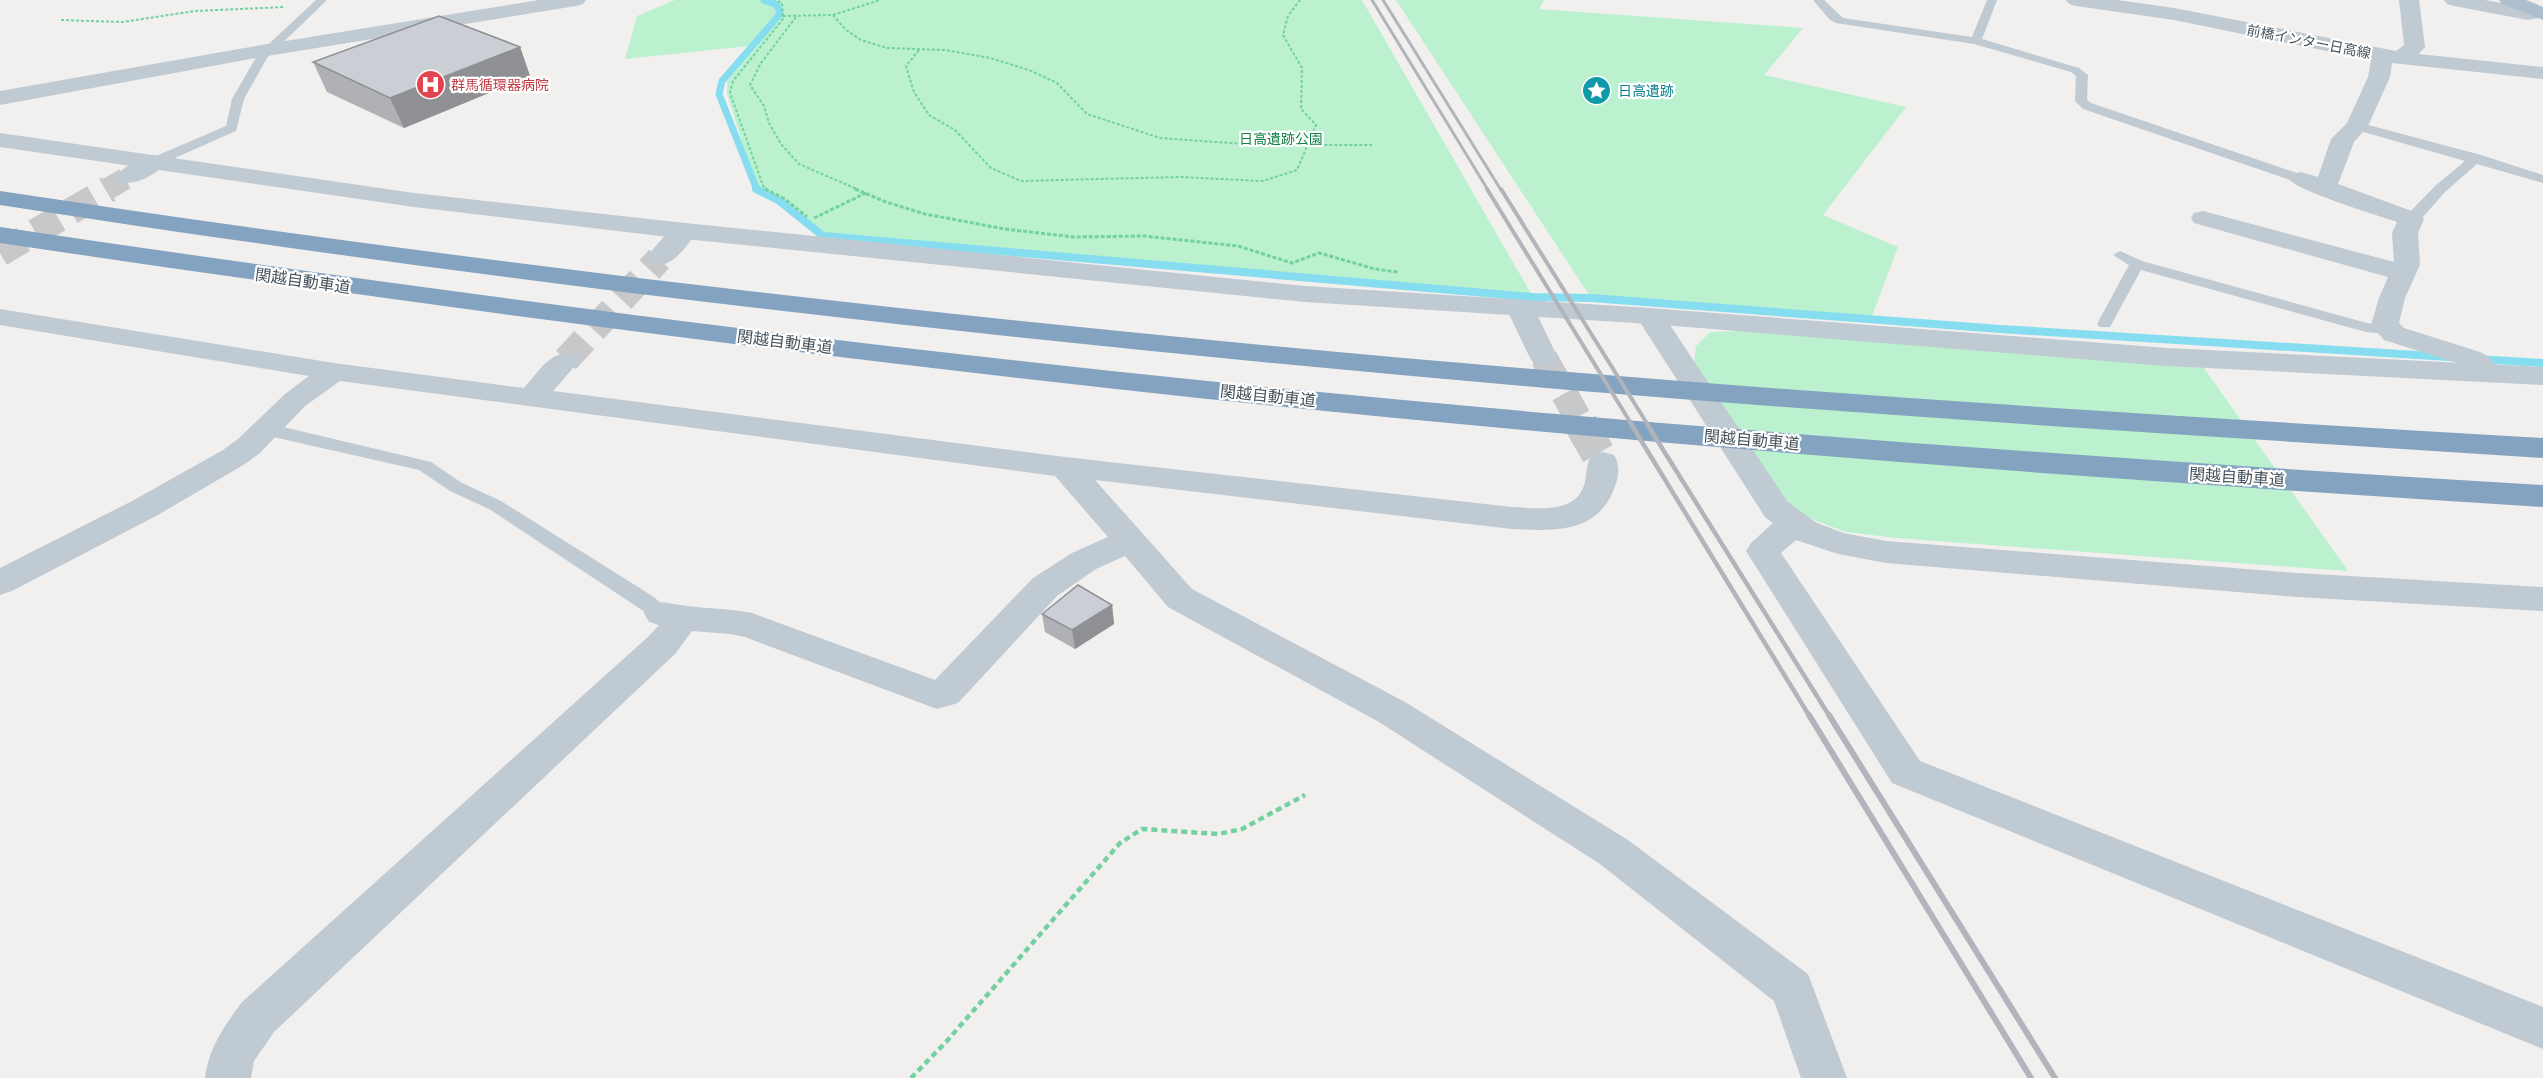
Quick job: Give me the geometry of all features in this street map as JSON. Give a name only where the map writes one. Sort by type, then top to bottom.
[{"type":"highway","points":[[0,198],[381,254],[884,314],[1567,380],[2264,431],[2543,448]]},
{"type":"highway","name":"関越自動車道","points":[[0,235],[339,285],[858,350],[1251,394],[1594,427],[2295,481],[2543,496]]},
{"type":"main road","points":[[2509,0],[2541,13]]},
{"type":"street","points":[[0,98],[576,0]]},
{"type":"street","name":"前橋インター日高線","points":[[2076,0],[2167,13],[2391,57],[2543,73]]},
{"type":"street","points":[[2311,183],[2328,182],[2343,139],[2357,126],[2362,109],[2391,57],[2415,47],[2409,0]]},
{"type":"street","points":[[2454,0],[2528,14],[2541,13]]},
{"type":"street","points":[[0,140],[414,200],[685,231],[1305,294],[1650,315],[2167,357],[2543,376]]},
{"type":"street","points":[[128,177],[154,162]]},
{"type":"street","points":[[2311,183],[2410,219],[2405,233],[2407,255],[2404,273],[2388,311],[2385,325],[2387,329],[2405,337],[2470,357],[2487,372]]},
{"type":"street","points":[[2203,218],[2404,273]]},
{"type":"street","points":[[659,259],[685,231]]},
{"type":"street","points":[[1520,308],[1544,358]]},
{"type":"street","points":[[1650,315],[1776,509],[1803,530],[1839,543],[1886,552],[2297,585],[2543,598]]},
{"type":"street","points":[[0,317],[334,372],[1065,467],[1500,517],[1560,519],[1575,516],[1594,500],[1603,480],[1603,462]]},
{"type":"street","points":[[532,396],[566,360]]},
{"type":"street","points":[[0,583],[211,471],[249,446],[295,400],[334,372]]},
{"type":"street","points":[[1065,467],[1180,598],[1392,712],[1604,846],[1792,988],[1824,1078]]},
{"type":"street","points":[[1794,523],[1763,551],[1906,772],[2543,1028]]},
{"type":"street","points":[[228,1078],[228,1064],[258,1017],[405,879],[538,761],[654,652],[674,632],[670,616],[704,618],[752,626],[937,696],[945,693],[1045,587],[1084,561],[1129,541]]},
{"type":"lane","points":[[1818,0],[1833,17],[1840,21],[1977,41],[2081,72],[2081,101],[2087,106],[2311,183]]},
{"type":"lane","points":[[1977,41],[1992,0]]},
{"type":"lane","points":[[154,162],[232,128],[238,99],[267,51],[319,2]]},
{"type":"lane","points":[[2357,126],[2543,179]]},
{"type":"lane","points":[[2410,219],[2418,214],[2440,189],[2476,159]]},
{"type":"lane","points":[[2120,255],[2137,264],[2366,327],[2387,329]]},
{"type":"lane","points":[[2105,324],[2137,264]]},
{"type":"lane","points":[[266,430],[279,431],[425,466],[456,488],[495,505],[670,616]]},
{"type":"path","points":[[775,0],[782,3],[783,16],[733,81],[730,93],[764,188],[785,199],[817,224]]},
{"type":"path","points":[[783,16],[833,15],[880,0]]},
{"type":"path","points":[[919,50],[906,66],[914,92],[929,115],[955,130],[991,168],[1022,181],[1179,177],[1263,181],[1297,170],[1316,125],[1301,109],[1302,68],[1284,35],[1288,16],[1300,0]]},
{"type":"path","points":[[61,20],[113,23],[195,11],[319,2]]},
{"type":"path","points":[[833,15],[846,30],[861,40],[887,48],[945,50],[990,58],[1029,70],[1057,83],[1087,114],[1160,138],[1258,145],[1372,145]]},
{"type":"path","points":[[796,17],[761,63],[750,85],[764,106],[769,123],[781,144],[799,164],[866,194],[925,214],[1005,229],[1073,237],[1144,236],[1238,246],[1292,263],[1319,253],[1375,269],[1406,273]]},
{"type":"path","points":[[811,219],[866,194]]},
{"type":"path","points":[[911,1078],[946,1042],[1120,843],[1142,829],[1218,834],[1242,829],[1305,795]]},
{"type":"green space","name":"日高遺跡公園","points":[[675,0],[1362,0],[1533,297],[823,236],[778,200],[757,190],[727,93],[727,81],[781,17],[774,17],[749,46],[625,59],[637,16]]},
{"type":"green space","points":[[1396,0],[1544,0],[1539,9],[1803,28],[1764,75],[1906,107],[1823,215],[1898,247],[1871,319],[1591,298]]},
{"type":"green space","points":[[1739,331],[2204,368],[2348,571],[1895,538],[1846,532],[1803,516],[1776,490],[1694,362],[1696,346],[1710,332]]},
{"type":"building","points":[[439,16],[520,47],[390,98],[313,62]]},
{"type":"building","points":[[1078,585],[1112,605],[1072,630],[1042,614]]},
{"type":"waterway","points":[[757,189],[719,94],[722,81],[780,14],[777,5],[764,0]]},
{"type":"waterway","points":[[757,189],[778,200],[823,236],[1533,297],[1591,298],[2000,329],[2449,357]]},
{"type":"waterway","points":[[2477,359],[2543,363]]},
{"type":"tunnel","points":[[106,190],[128,177]]},
{"type":"tunnel","points":[[0,253],[109,189]]},
{"type":"tunnel","points":[[566,360],[659,259]]},
{"type":"tunnel","points":[[1544,358],[1582,425]]},
{"type":"tunnel","points":[[1581,424],[1603,462]]},
{"type":"railway","points":[[1372,0],[1488,190]]},
{"type":"railway","points":[[1383,0],[1501,190]]},
{"type":"railway","points":[[1487,189],[1632,425]]},
{"type":"railway","points":[[1501,189],[1648,425]]},
{"type":"railway","points":[[1631,424],[1810,717]]},
{"type":"railway","points":[[1647,424],[1830,717]]},
{"type":"railway","points":[[1809,715],[2031,1078]]},
{"type":"railway","points":[[1829,715],[2055,1078]]},
{"type":"place","name":"群馬循環器病院","points":[[430,84]]},
{"type":"place","name":"日高遺跡","points":[[1597,90]]}]
